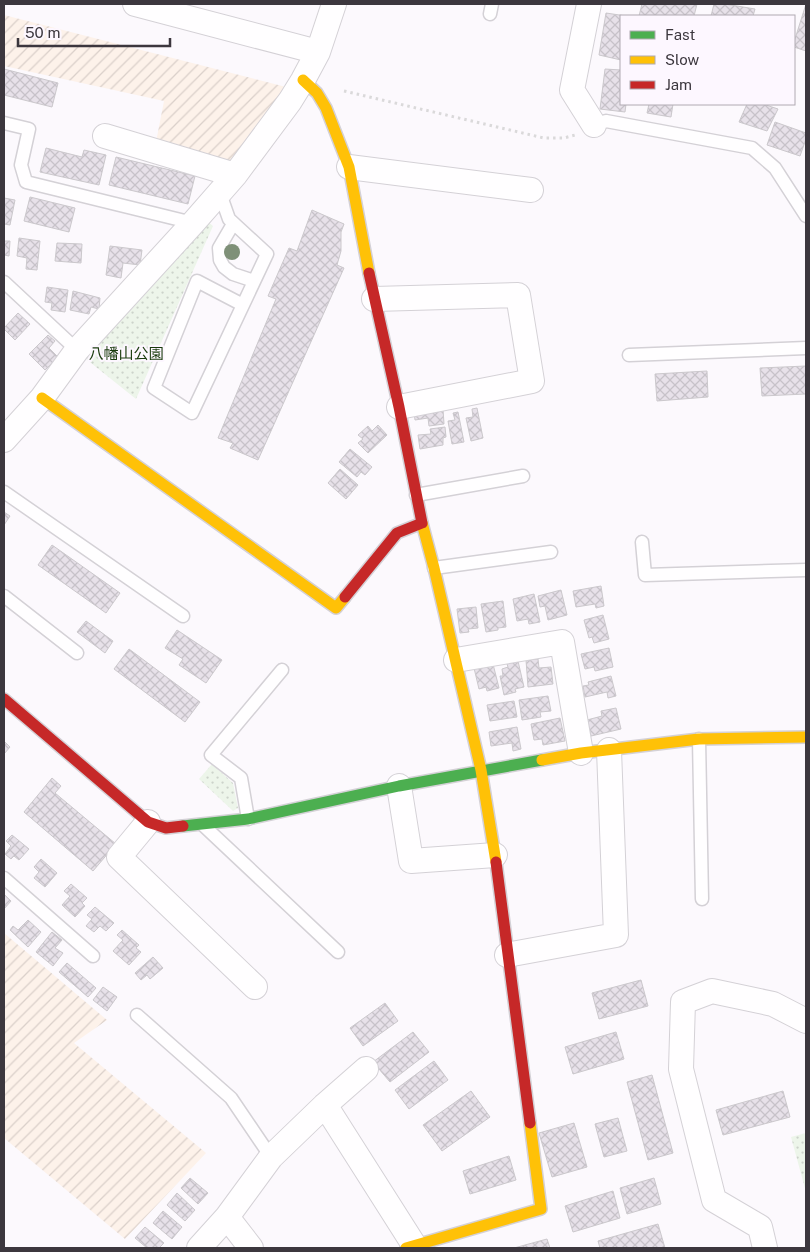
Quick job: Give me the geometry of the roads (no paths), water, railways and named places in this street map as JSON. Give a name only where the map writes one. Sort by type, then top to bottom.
[{"type":"street","points":[[135,4],[318,52]]},
{"type":"street","points":[[4,440],[42,398],[78,350],[236,174],[290,101],[310,87],[318,52],[334,4]]},
{"type":"street","points":[[589,4],[572,90],[594,125]]},
{"type":"street","points":[[310,87],[326,108],[349,167],[374,299],[399,407],[422,523],[481,770],[495,855],[540,1209],[410,1247],[325,1105]]},
{"type":"street","points":[[105,136],[236,174]]},
{"type":"street","points":[[349,167],[531,190]]},
{"type":"street","points":[[374,299],[518,295],[532,382],[399,407]]},
{"type":"street","points":[[42,398],[336,608],[397,533],[422,523]]},
{"type":"street","points":[[456,660],[562,642],[581,753]]},
{"type":"street","points":[[4,699],[148,822],[166,828],[248,819],[399,786],[581,753],[699,739],[806,737]]},
{"type":"street","points":[[507,955],[616,935],[609,750]]},
{"type":"street","points":[[399,786],[411,861],[495,855]]},
{"type":"street","points":[[148,822],[119,857],[255,988]]},
{"type":"street","points":[[766,1248],[760,1228],[714,1200],[681,1068],[683,1002],[712,991],[773,1004],[806,1021]]},
{"type":"street","points":[[199,1248],[227,1217],[271,1156],[366,1069]]},
{"type":"street","points":[[227,1217],[251,1248]]},
{"type":"lane","points":[[594,125],[606,121],[752,148],[775,168],[805,213]]},
{"type":"lane","points":[[4,123],[29,129],[21,165],[26,182],[193,223]]},
{"type":"lane","points":[[216,196],[223,202],[229,219],[233,224],[267,254],[192,413],[154,388],[197,281],[243,304]]},
{"type":"lane","points":[[233,224],[219,248],[220,260],[224,267],[234,274],[254,281]]},
{"type":"lane","points":[[4,282],[78,350]]},
{"type":"lane","points":[[629,355],[806,348]]},
{"type":"lane","points":[[416,495],[523,476]]},
{"type":"lane","points":[[4,492],[183,616]]},
{"type":"lane","points":[[642,542],[645,575],[806,570]]},
{"type":"lane","points":[[434,568],[551,552]]},
{"type":"lane","points":[[4,596],[77,653]]},
{"type":"lane","points":[[248,819],[241,778],[211,755],[282,670]]},
{"type":"lane","points":[[699,739],[702,899]]},
{"type":"lane","points":[[204,825],[338,952]]},
{"type":"lane","points":[[4,878],[94,956]]},
{"type":"lane","points":[[137,1015],[231,1098],[271,1156]]},
{"type":"park label","name":"八幡山公園","points":[[126,354]]}]
